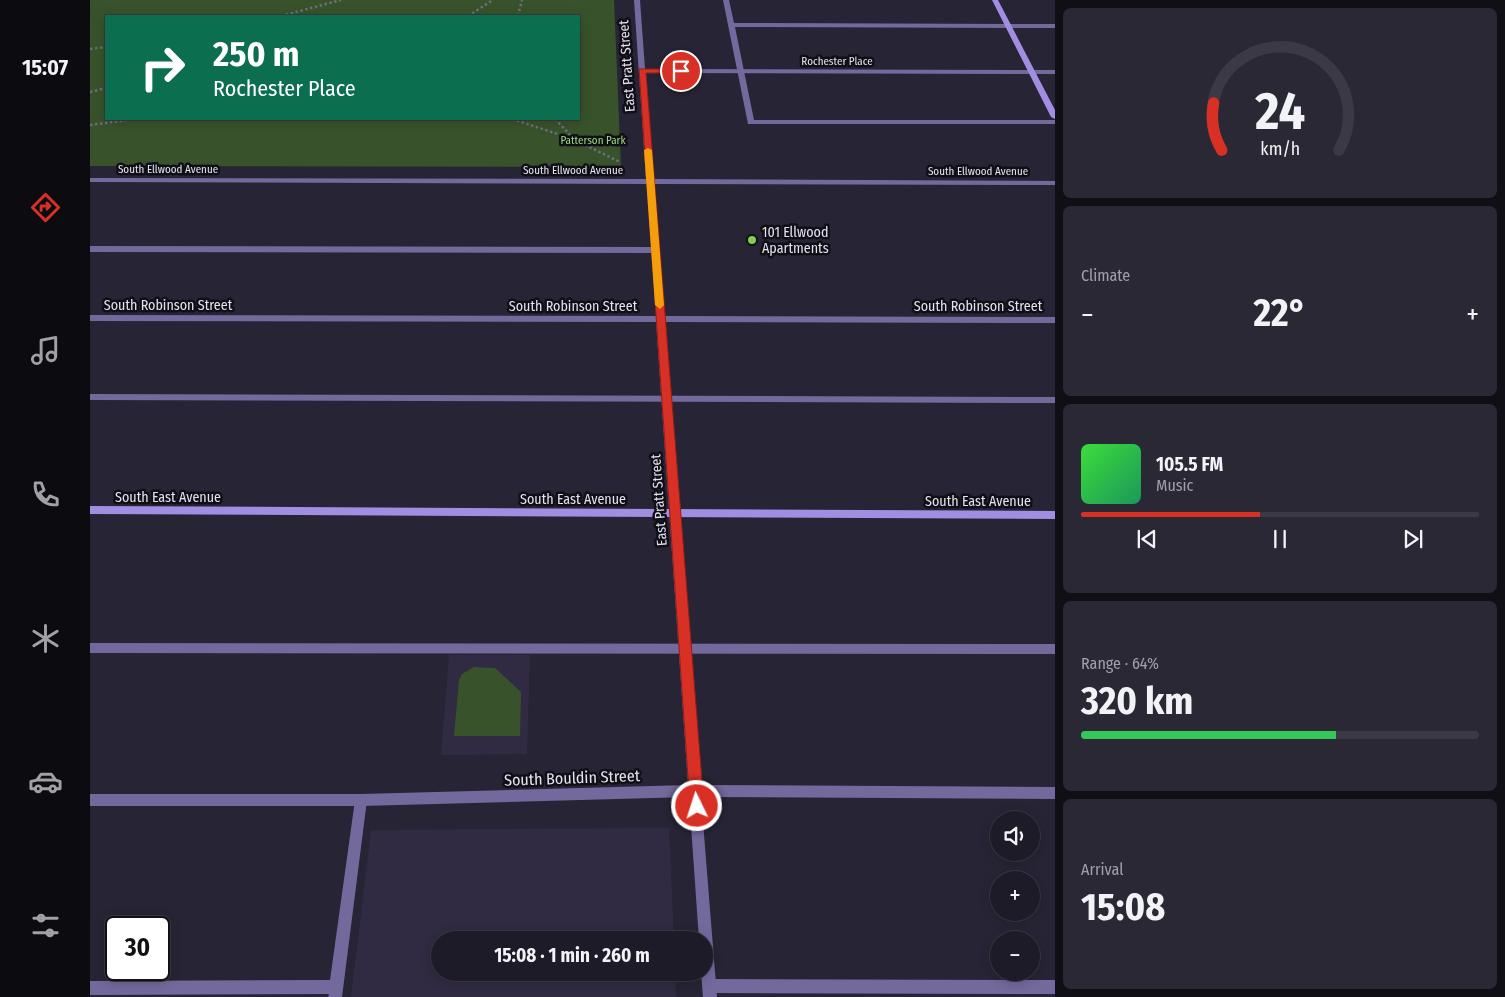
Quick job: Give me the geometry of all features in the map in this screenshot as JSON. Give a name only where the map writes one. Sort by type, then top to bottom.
[{"type":"street","name":"East Pratt Street","points":[[636,0],[676,513],[710,992]]},
{"type":"street","points":[[726,0],[750,122],[1055,122]]},
{"type":"street","points":[[996,0],[1055,117]]},
{"type":"street","points":[[730,24],[1055,26]]},
{"type":"street","name":"Rochester Place","points":[[642,71],[1055,72]]},
{"type":"street","name":"South Ellwood Avenue","points":[[90,180],[1055,183]]},
{"type":"street","points":[[90,249],[655,250]]},
{"type":"street","name":"South Robinson Street","points":[[90,318],[1055,320]]},
{"type":"street","points":[[90,397],[1055,400]]},
{"type":"street","name":"South East Avenue","points":[[90,510],[1055,515]]},
{"type":"street","points":[[90,648],[1055,650]]},
{"type":"street","name":"South Bouldin Street","points":[[90,800],[361,800],[696,791],[1055,793]]},
{"type":"street","points":[[90,988],[336,992],[361,800]]},
{"type":"street","points":[[710,992],[1055,987]]},
{"type":"path","points":[[286,15],[341,0]]},
{"type":"path","points":[[470,15],[493,0]]},
{"type":"path","points":[[518,15],[522,0]]},
{"type":"path","points":[[90,49],[105,47]]},
{"type":"path","points":[[90,92],[105,88]]},
{"type":"path","points":[[90,124],[126,120]]},
{"type":"path","points":[[515,120],[575,140],[621,163]]},
{"type":"path","points":[[556,120],[575,140]]},
{"type":"shaded area","points":[[449,655],[530,655],[527,754],[441,755]]},
{"type":"shaded area","points":[[669,828],[674,931],[431,931],[431,981],[675,981],[676,997],[351,997],[371,830]]},
{"type":"green space","name":"Patterson Park","points":[[90,0],[614,0],[621,167],[90,166]]},
{"type":"green space","points":[[474,667],[495,668],[521,692],[520,736],[454,736],[459,680],[462,674]]},
{"type":"slow traffic","points":[[648,150],[660,305]]},
{"type":"place","name":"101 Ellwood Apartments","points":[[752,240]]},
{"type":"route","points":[[681,71],[642,71],[697,806]]}]
